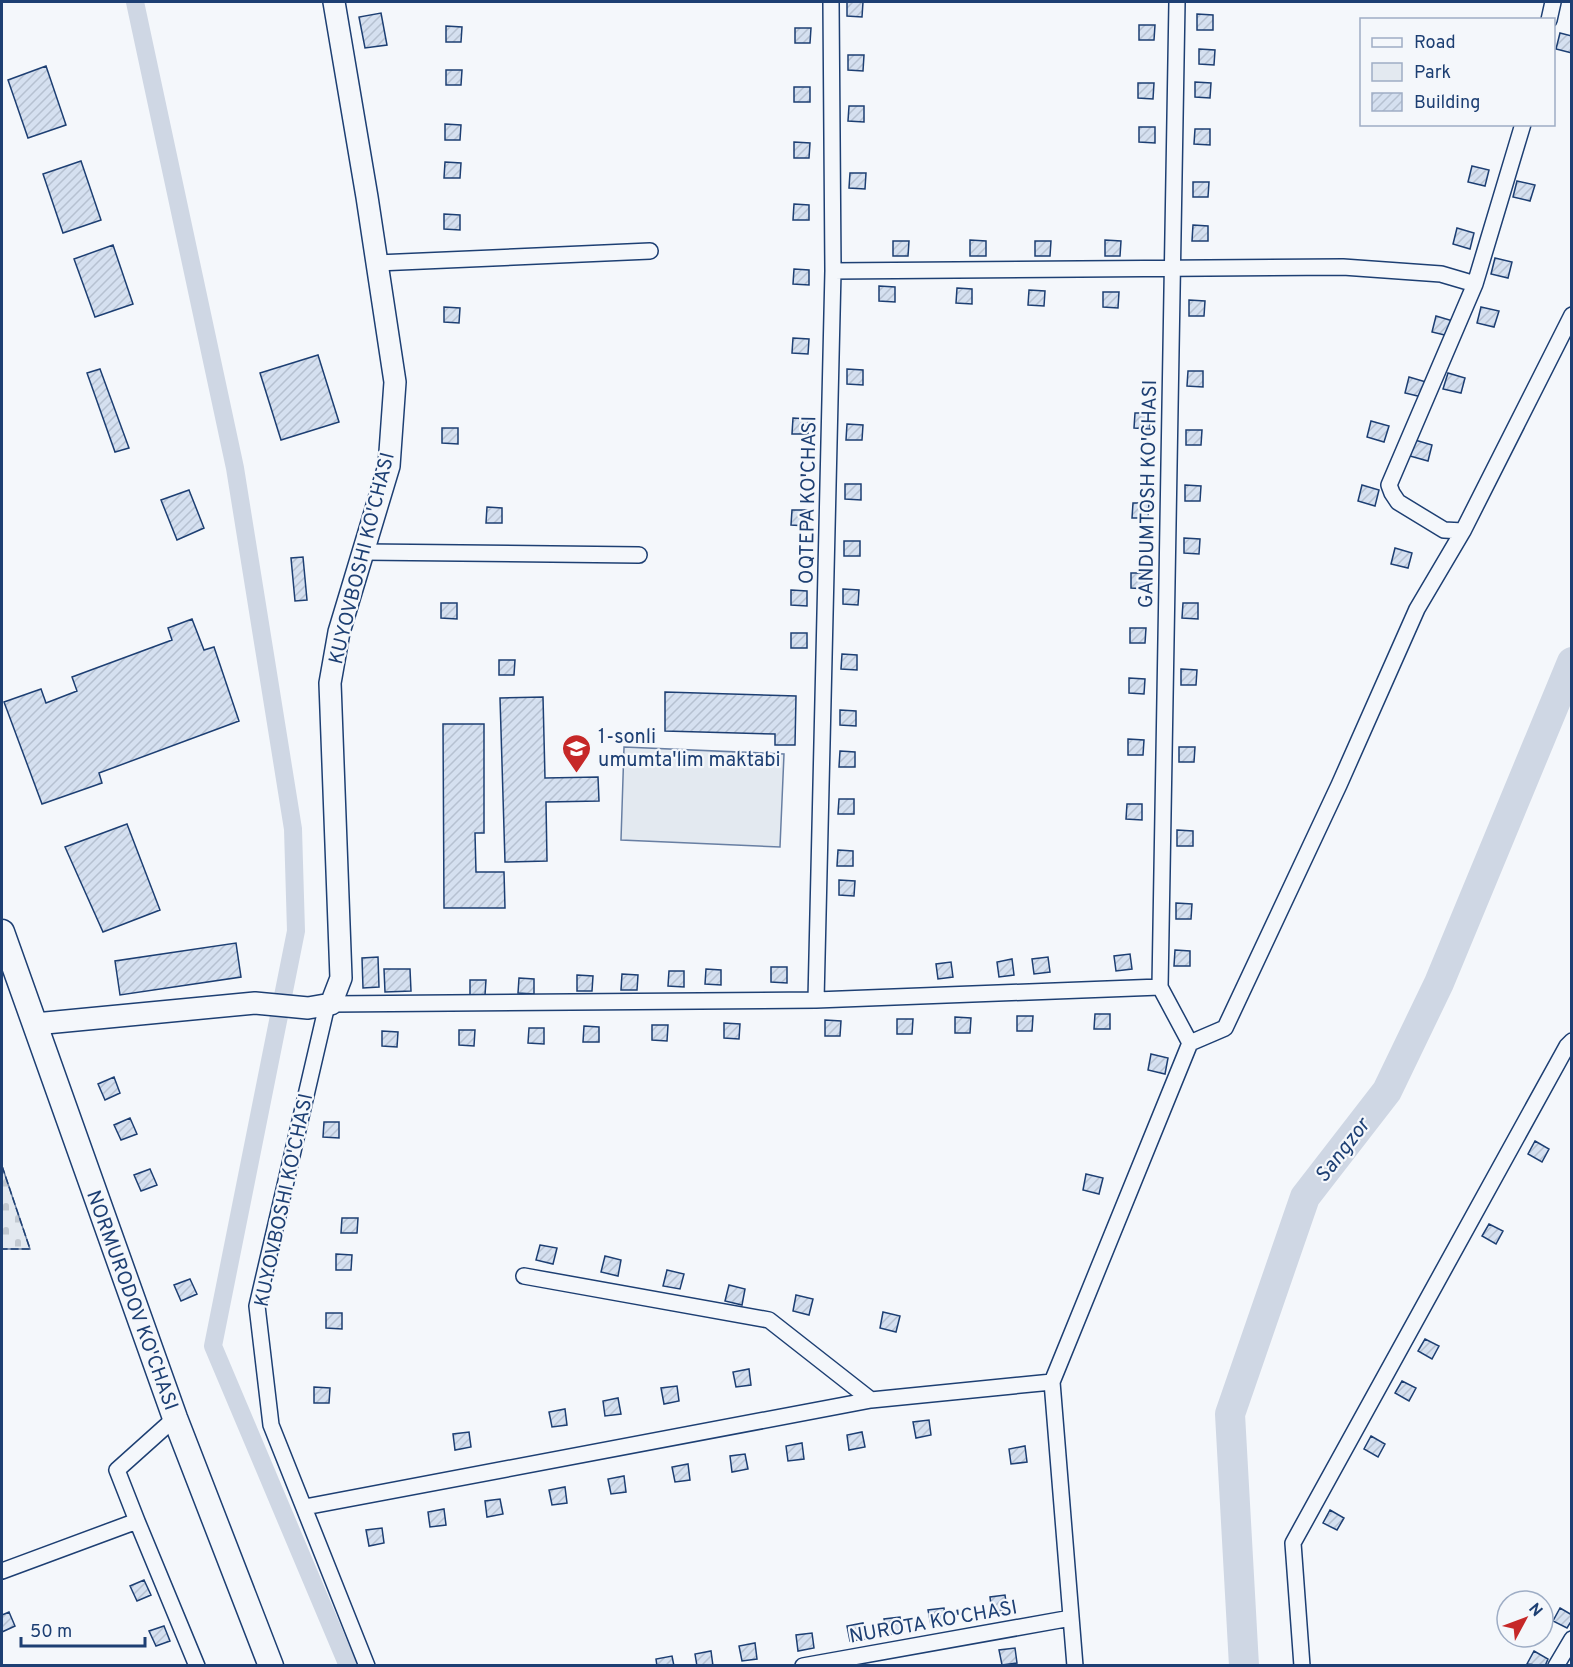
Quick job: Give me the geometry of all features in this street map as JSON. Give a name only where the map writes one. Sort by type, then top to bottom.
[{"type":"main road","name":"KUYOVBOSHI KO'CHASI","points":[[322,1006],[341,978],[330,683],[339,632],[389,466],[395,382],[334,2]]},
{"type":"main road","name":"NORMURODOV KO'CHASI","points":[[2,932],[175,1418],[271,1665]]},
{"type":"main road","points":[[35,1024],[255,1003],[322,1006]]},
{"type":"street","name":"OQTEPA KO'CHASI","points":[[816,1000],[833,271],[831,2]]},
{"type":"street","name":"GANDUMTOSH KO'CHASI","points":[[1160,987],[1177,2]]},
{"type":"street","points":[[1550,18],[1554,2]]},
{"type":"street","points":[[1463,531],[1444,530],[1398,502],[1389,485],[1475,284],[1522,126]]},
{"type":"street","points":[[377,263],[650,251]]},
{"type":"street","points":[[833,271],[1343,267],[1441,274],[1475,284]]},
{"type":"street","points":[[1075,1665],[1052,1382],[1190,1043],[1225,1028],[1339,785],[1417,609],[1463,531],[1572,315]]},
{"type":"street","points":[[363,552],[639,555]]},
{"type":"street","points":[[322,1006],[816,1000],[1160,987],[1190,1043]]},
{"type":"street","name":"KUYOVBOSHI KO'CHASI","points":[[322,1006],[257,1306],[271,1425],[367,1665]]},
{"type":"street","points":[[1302,1665],[1293,1543],[1567,1046],[1572,1041]]},
{"type":"street","points":[[524,1276],[769,1320],[871,1401]]},
{"type":"street","points":[[305,1507],[871,1401],[1052,1382]]},
{"type":"street","points":[[175,1418],[117,1470],[197,1665]]},
{"type":"street","points":[[2,1571],[137,1521]]},
{"type":"street","name":"NUROTA KO'CHASI","points":[[803,1665],[1071,1618]]},
{"type":"street","points":[[1556,1665],[1572,1639]]},
{"type":"green space","points":[[624,747],[784,754],[780,847],[621,840]]},
{"type":"green space","points":[[2,1166],[30,1249],[2,1249]]},
{"type":"building","points":[[847,2],[863,2],[862,17],[847,16]]},
{"type":"building","points":[[381,13],[387,45],[365,48],[359,17]]},
{"type":"building","points":[[1197,14],[1213,15],[1213,30],[1197,30]]},
{"type":"building","points":[[1139,25],[1155,25],[1154,40],[1139,40]]},
{"type":"building","points":[[446,26],[462,27],[461,42],[446,42]]},
{"type":"building","points":[[795,28],[811,28],[810,43],[795,43]]},
{"type":"building","points":[[1560,33],[1572,36],[1572,53],[1556,49]]},
{"type":"building","points":[[1199,49],[1215,50],[1214,65],[1199,64]]},
{"type":"building","points":[[848,55],[864,55],[863,71],[848,70]]},
{"type":"building","points":[[46,66],[66,125],[28,138],[8,80]]},
{"type":"building","points":[[446,70],[462,70],[461,85],[446,85]]},
{"type":"building","points":[[1195,82],[1211,83],[1210,98],[1195,97]]},
{"type":"building","points":[[1138,83],[1154,83],[1153,99],[1138,98]]},
{"type":"building","points":[[794,87],[810,87],[810,102],[794,102]]},
{"type":"building","points":[[849,106],[864,106],[864,122],[848,121]]},
{"type":"building","points":[[445,124],[461,125],[460,140],[445,140]]},
{"type":"building","points":[[1139,127],[1155,127],[1155,143],[1139,142]]},
{"type":"building","points":[[1195,129],[1210,129],[1210,145],[1194,144]]},
{"type":"building","points":[[794,142],[810,143],[809,158],[794,158]]},
{"type":"building","points":[[81,161],[101,220],[63,233],[43,174]]},
{"type":"building","points":[[445,162],[461,163],[460,178],[444,178]]},
{"type":"building","points":[[1472,166],[1489,170],[1485,186],[1468,182]]},
{"type":"building","points":[[850,173],[866,173],[865,189],[849,188]]},
{"type":"building","points":[[1517,181],[1535,185],[1530,201],[1513,197]]},
{"type":"building","points":[[1193,182],[1209,182],[1208,197],[1193,197]]},
{"type":"building","points":[[794,204],[809,205],[809,220],[793,220]]},
{"type":"building","points":[[444,214],[460,215],[460,230],[444,229]]},
{"type":"building","points":[[1193,225],[1208,226],[1208,241],[1192,241]]},
{"type":"building","points":[[1457,228],[1474,233],[1470,249],[1453,244]]},
{"type":"building","points":[[970,240],[986,241],[986,256],[970,256]]},
{"type":"building","points":[[1105,240],[1121,241],[1120,256],[1105,256]]},
{"type":"building","points":[[893,241],[909,241],[908,256],[893,256]]},
{"type":"building","points":[[1035,241],[1051,241],[1050,256],[1035,256]]},
{"type":"building","points":[[113,245],[133,304],[95,317],[74,259]]},
{"type":"building","points":[[1495,258],[1512,262],[1508,278],[1491,274]]},
{"type":"building","points":[[794,269],[809,270],[809,285],[793,284]]},
{"type":"building","points":[[879,286],[895,287],[895,302],[879,301]]},
{"type":"building","points":[[957,288],[972,289],[972,304],[956,303]]},
{"type":"building","points":[[1029,290],[1045,291],[1044,306],[1028,305]]},
{"type":"building","points":[[1103,292],[1119,292],[1118,308],[1103,307]]},
{"type":"building","points":[[1189,300],[1205,301],[1204,316],[1189,316]]},
{"type":"building","points":[[444,307],[460,308],[459,323],[444,322]]},
{"type":"building","points":[[1481,307],[1499,311],[1494,327],[1477,323]]},
{"type":"building","points":[[1436,316],[1453,321],[1449,336],[1432,332]]},
{"type":"building","points":[[793,338],[809,339],[808,354],[792,353]]},
{"type":"building","points":[[318,355],[339,422],[281,440],[260,373]]},
{"type":"building","points":[[100,369],[129,448],[115,452],[87,373]]},
{"type":"building","points":[[847,369],[863,370],[863,385],[847,384]]},
{"type":"building","points":[[1188,371],[1203,371],[1203,387],[1187,386]]},
{"type":"building","points":[[1448,373],[1465,378],[1461,393],[1443,389]]},
{"type":"building","points":[[1409,377],[1426,382],[1422,397],[1405,393]]},
{"type":"building","points":[[1135,413],[1150,413],[1150,429],[1134,428]]},
{"type":"building","points":[[793,418],[808,419],[808,434],[792,434]]},
{"type":"building","points":[[1371,421],[1389,426],[1384,442],[1367,437]]},
{"type":"building","points":[[847,424],[863,425],[862,440],[846,440]]},
{"type":"building","points":[[442,428],[458,428],[458,444],[442,443]]},
{"type":"building","points":[[1186,430],[1202,430],[1201,445],[1186,445]]},
{"type":"building","points":[[1415,440],[1432,445],[1428,461],[1410,456]]},
{"type":"building","points":[[845,484],[861,484],[861,500],[845,499]]},
{"type":"building","points":[[1185,485],[1201,486],[1200,501],[1185,501]]},
{"type":"building","points":[[1362,485],[1379,490],[1375,506],[1358,501]]},
{"type":"building","points":[[189,490],[204,528],[177,540],[161,500]]},
{"type":"building","points":[[1133,503],[1149,503],[1148,518],[1132,518]]},
{"type":"building","points":[[487,507],[502,508],[502,523],[486,523]]},
{"type":"building","points":[[792,510],[808,510],[807,526],[791,525]]},
{"type":"building","points":[[1184,538],[1200,539],[1199,554],[1184,553]]},
{"type":"building","points":[[844,541],[860,541],[860,556],[844,556]]},
{"type":"building","points":[[1395,548],[1412,553],[1408,568],[1391,564]]},
{"type":"building","points":[[303,557],[307,600],[295,601],[291,558]]},
{"type":"building","points":[[1131,573],[1147,573],[1147,589],[1131,588]]},
{"type":"building","points":[[843,589],[859,590],[858,605],[843,604]]},
{"type":"building","points":[[791,590],[807,591],[807,606],[791,605]]},
{"type":"building","points":[[441,603],[457,603],[457,619],[441,618]]},
{"type":"building","points":[[1183,603],[1198,603],[1198,619],[1182,618]]},
{"type":"building","points":[[192,619],[204,650],[214,647],[239,721],[99,773],[102,783],[42,804],[4,702],[41,689],[46,703],[77,691],[72,677],[172,640],[168,628]]},
{"type":"building","points":[[1130,628],[1146,628],[1145,643],[1130,643]]},
{"type":"building","points":[[791,633],[807,633],[807,648],[791,648]]},
{"type":"building","points":[[842,654],[857,655],[857,670],[841,669]]},
{"type":"building","points":[[499,660],[515,660],[514,675],[499,675]]},
{"type":"building","points":[[1181,669],[1197,670],[1196,685],[1181,685]]},
{"type":"building","points":[[1129,678],[1145,679],[1144,694],[1129,693]]},
{"type":"building","points":[[665,692],[796,696],[795,745],[775,745],[775,734],[665,731]]},
{"type":"building","points":[[543,697],[545,778],[598,777],[599,801],[546,802],[547,861],[505,862],[500,698]]},
{"type":"building","points":[[840,710],[856,711],[856,726],[840,725]]},
{"type":"building","points":[[443,724],[484,724],[484,833],[475,833],[476,872],[504,872],[505,908],[444,908]]},
{"type":"building","points":[[1128,739],[1144,740],[1143,755],[1128,755]]},
{"type":"building","points":[[1179,747],[1195,747],[1194,762],[1179,762]]},
{"type":"building","points":[[840,751],[855,752],[855,767],[839,767]]},
{"type":"building","points":[[839,799],[854,799],[854,814],[838,814]]},
{"type":"building","points":[[1127,804],[1142,804],[1142,820],[1126,819]]},
{"type":"building","points":[[127,824],[160,910],[103,932],[65,847]]},
{"type":"building","points":[[1177,830],[1193,831],[1193,846],[1177,846]]},
{"type":"building","points":[[838,850],[853,851],[853,866],[837,866]]},
{"type":"building","points":[[839,880],[855,881],[854,896],[839,895]]},
{"type":"building","points":[[1176,903],[1192,904],[1191,919],[1176,919]]},
{"type":"building","points":[[236,943],[241,977],[120,995],[115,961]]},
{"type":"building","points":[[1175,950],[1190,951],[1190,966],[1174,966]]},
{"type":"building","points":[[1130,954],[1132,969],[1116,971],[1114,956]]},
{"type":"building","points":[[378,957],[379,987],[363,988],[362,958]]},
{"type":"building","points":[[1048,957],[1050,972],[1034,974],[1032,959]]},
{"type":"building","points":[[1012,959],[1014,975],[999,977],[997,962]]},
{"type":"building","points":[[951,962],[953,977],[938,979],[936,964]]},
{"type":"building","points":[[771,967],[787,967],[787,983],[771,982]]},
{"type":"building","points":[[384,969],[410,969],[411,991],[385,992]]},
{"type":"building","points":[[706,969],[721,970],[721,985],[705,984]]},
{"type":"building","points":[[669,971],[684,971],[684,987],[668,986]]},
{"type":"building","points":[[622,974],[638,975],[637,990],[621,990]]},
{"type":"building","points":[[577,975],[593,976],[592,991],[577,991]]},
{"type":"building","points":[[519,978],[534,979],[534,994],[518,993]]},
{"type":"building","points":[[470,980],[486,980],[485,995],[470,995]]},
{"type":"building","points":[[1095,1014],[1110,1014],[1110,1029],[1094,1029]]},
{"type":"building","points":[[1017,1016],[1033,1016],[1032,1031],[1017,1031]]},
{"type":"building","points":[[955,1017],[971,1018],[970,1033],[955,1033]]},
{"type":"building","points":[[897,1019],[913,1019],[912,1034],[897,1034]]},
{"type":"building","points":[[825,1020],[841,1021],[840,1036],[825,1036]]},
{"type":"building","points":[[724,1023],[740,1024],[739,1039],[724,1038]]},
{"type":"building","points":[[652,1025],[668,1025],[667,1041],[652,1040]]},
{"type":"building","points":[[584,1026],[599,1027],[599,1042],[583,1042]]},
{"type":"building","points":[[529,1028],[544,1028],[544,1044],[528,1043]]},
{"type":"building","points":[[459,1030],[475,1030],[474,1046],[459,1045]]},
{"type":"building","points":[[382,1031],[398,1032],[397,1047],[382,1046]]},
{"type":"building","points":[[1151,1054],[1168,1058],[1165,1074],[1148,1070]]},
{"type":"building","points":[[114,1077],[120,1093],[105,1100],[98,1084]]},
{"type":"building","points":[[130,1118],[137,1134],[121,1140],[114,1125]]},
{"type":"building","points":[[324,1122],[339,1122],[339,1138],[323,1137]]},
{"type":"building","points":[[1535,1141],[1549,1149],[1542,1162],[1528,1154]]},
{"type":"building","points":[[150,1169],[157,1185],[141,1191],[134,1175]]},
{"type":"building","points":[[1086,1174],[1103,1178],[1099,1194],[1083,1190]]},
{"type":"building","points":[[342,1218],[358,1218],[357,1233],[341,1233]]},
{"type":"building","points":[[1489,1224],[1503,1231],[1496,1244],[1482,1236]]},
{"type":"building","points":[[540,1245],[557,1248],[553,1264],[536,1260]]},
{"type":"building","points":[[336,1254],[352,1255],[351,1270],[336,1270]]},
{"type":"building","points":[[605,1256],[621,1260],[618,1276],[601,1272]]},
{"type":"building","points":[[667,1270],[684,1274],[680,1289],[663,1286]]},
{"type":"building","points":[[190,1279],[197,1294],[181,1301],[174,1285]]},
{"type":"building","points":[[729,1285],[745,1289],[742,1305],[725,1301]]},
{"type":"building","points":[[796,1295],[813,1299],[809,1315],[793,1311]]},
{"type":"building","points":[[883,1312],[900,1316],[896,1332],[880,1328]]},
{"type":"building","points":[[326,1313],[342,1313],[342,1329],[326,1328]]},
{"type":"building","points":[[1425,1339],[1439,1346],[1432,1359],[1418,1351]]},
{"type":"building","points":[[749,1369],[751,1385],[736,1387],[733,1372]]},
{"type":"building","points":[[1402,1381],[1416,1388],[1409,1401],[1395,1393]]},
{"type":"building","points":[[677,1386],[679,1401],[664,1404],[661,1388]]},
{"type":"building","points":[[314,1387],[330,1388],[329,1403],[314,1403]]},
{"type":"building","points":[[618,1398],[621,1414],[605,1416],[603,1401]]},
{"type":"building","points":[[565,1409],[567,1425],[552,1427],[549,1412]]},
{"type":"building","points":[[929,1420],[931,1435],[916,1438],[913,1422]]},
{"type":"building","points":[[469,1432],[471,1447],[455,1450],[453,1434]]},
{"type":"building","points":[[862,1432],[865,1447],[849,1450],[847,1435]]},
{"type":"building","points":[[1371,1436],[1385,1444],[1378,1457],[1364,1449]]},
{"type":"building","points":[[802,1443],[804,1459],[788,1461],[786,1446]]},
{"type":"building","points":[[1025,1446],[1027,1462],[1011,1464],[1009,1449]]},
{"type":"building","points":[[745,1454],[748,1469],[732,1472],[730,1456]]},
{"type":"building","points":[[688,1464],[690,1480],[675,1482],[672,1467]]},
{"type":"building","points":[[624,1476],[626,1492],[611,1494],[608,1479]]},
{"type":"building","points":[[565,1487],[567,1503],[552,1505],[549,1490]]},
{"type":"building","points":[[500,1499],[503,1514],[487,1517],[485,1501]]},
{"type":"building","points":[[444,1509],[446,1525],[430,1527],[428,1512]]},
{"type":"building","points":[[1330,1510],[1344,1518],[1337,1530],[1323,1523]]},
{"type":"building","points":[[382,1528],[384,1543],[369,1546],[366,1530]]},
{"type":"building","points":[[144,1580],[151,1595],[137,1601],[130,1586]]},
{"type":"building","points":[[1005,1595],[1007,1610],[992,1613],[990,1597]]},
{"type":"building","points":[[944,1608],[946,1623],[931,1625],[928,1610]]},
{"type":"building","points":[[1560,1608],[1572,1615],[1572,1620],[1567,1628],[1555,1622]]},
{"type":"building","points":[[9,1612],[15,1626],[2,1632],[2,1615]]},
{"type":"building","points":[[900,1617],[902,1632],[887,1635],[884,1619]]},
{"type":"building","points":[[863,1623],[866,1639],[850,1641],[847,1626]]},
{"type":"building","points":[[164,1626],[170,1641],[156,1646],[149,1631]]},
{"type":"building","points":[[812,1633],[814,1648],[798,1651],[796,1635]]},
{"type":"building","points":[[755,1643],[757,1659],[742,1661],[739,1646]]},
{"type":"building","points":[[1015,1648],[1017,1663],[1002,1665],[999,1650]]},
{"type":"building","points":[[711,1651],[713,1666],[697,1666],[695,1654]]},
{"type":"building","points":[[1534,1651],[1548,1659],[1545,1666],[1527,1664]]},
{"type":"building","points":[[672,1656],[674,1666],[657,1666],[656,1659]]},
{"type":"waterway","points":[[135,2],[235,468],[293,829],[296,931],[213,1346],[348,1666]]},
{"type":"waterway","name":"Sangzor","points":[[1244,1666],[1230,1414],[1305,1197],[1387,1091],[1439,983],[1572,662]]},
{"type":"fence","points":[[2,1166],[30,1249],[2,1249]]},
{"type":"place","name":"1-sonli umumta'lim maktabi","points":[[577,774]]}]
